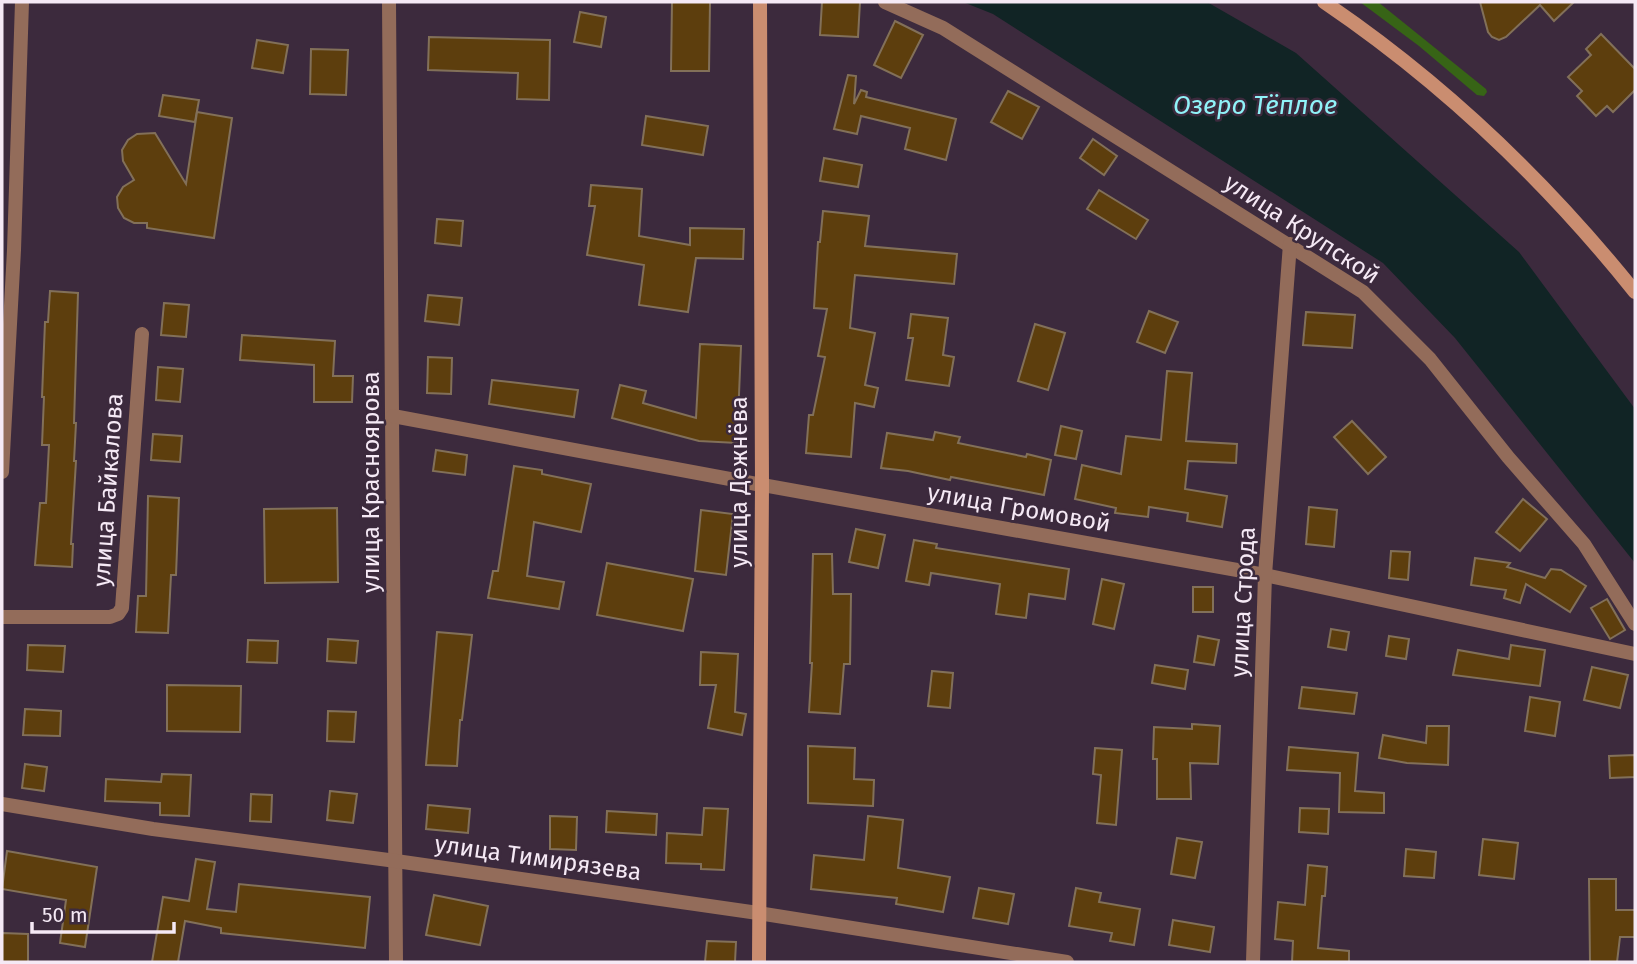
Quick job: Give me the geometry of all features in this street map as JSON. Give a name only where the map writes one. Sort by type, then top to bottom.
[{"type":"main road","name":"улица Дежнёва","points":[[759,962],[762,485],[760,2]]},
{"type":"main road","points":[[1324,2],[1407,63],[1476,122],[1542,186],[1635,292]]},
{"type":"street","points":[[2,472],[22,2]]},
{"type":"street","name":"улица Красноярова","points":[[389,2],[396,962]]},
{"type":"street","name":"улица Крупской","points":[[885,2],[943,28],[1363,292],[1430,359],[1508,457],[1584,544],[1635,624]]},
{"type":"street","name":"улица Строда","points":[[1253,962],[1265,575],[1290,244]]},
{"type":"street","name":"улица Байкалова","points":[[2,617],[110,617],[118,614],[122,608],[142,334]]},
{"type":"street","name":"улица Громовой","points":[[393,416],[1265,575],[1635,654]]},
{"type":"street","name":"улица Тимирязева","points":[[2,803],[153,829],[758,913],[1067,962]]},
{"type":"green space","points":[[1360,2],[1378,2],[1487,92],[1484,96],[1477,95],[1419,46]]},
{"type":"water","name":"Озеро Тёплое","points":[[963,2],[1207,2],[1296,53],[1519,252],[1635,409],[1635,563],[1455,338],[1383,263],[993,14]]},
{"type":"building","points":[[672,2],[710,2],[709,71],[671,71]]},
{"type":"building","points":[[822,2],[860,2],[858,37],[820,35]]},
{"type":"building","points":[[1480,2],[1574,2],[1554,21],[1540,5],[1506,37],[1499,40],[1488,32]]},
{"type":"building","points":[[580,12],[606,17],[601,47],[574,42]]},
{"type":"building","points":[[895,21],[923,35],[901,78],[874,65]]},
{"type":"building","points":[[1601,34],[1635,69],[1635,90],[1613,112],[1607,106],[1596,116],[1577,96],[1582,91],[1568,77],[1591,55],[1586,49]]},
{"type":"building","points":[[429,37],[550,40],[549,100],[517,99],[518,73],[428,70]]},
{"type":"building","points":[[257,40],[288,45],[283,73],[252,68]]},
{"type":"building","points":[[311,49],[348,50],[346,95],[310,94]]},
{"type":"building","points":[[848,75],[856,76],[854,104],[861,90],[867,92],[866,97],[956,119],[946,160],[905,149],[910,128],[861,116],[857,134],[834,129]]},
{"type":"building","points":[[1008,91],[1039,107],[1022,139],[991,122]]},
{"type":"building","points":[[163,95],[199,100],[195,122],[159,116]]},
{"type":"building","points":[[197,112],[232,118],[214,238],[147,228],[147,223],[134,223],[124,218],[118,208],[117,197],[123,187],[134,180],[123,161],[122,150],[128,140],[137,134],[155,133],[186,184]]},
{"type":"building","points":[[646,116],[708,126],[703,155],[642,145]]},
{"type":"building","points":[[1093,139],[1117,156],[1104,175],[1080,158]]},
{"type":"building","points":[[824,158],[862,165],[858,187],[820,181]]},
{"type":"building","points":[[591,185],[642,189],[639,236],[690,245],[690,228],[744,229],[743,259],[696,258],[688,312],[639,305],[644,265],[587,255],[595,206],[589,206]]},
{"type":"building","points":[[1099,190],[1148,220],[1136,239],[1087,209]]},
{"type":"building","points":[[823,211],[869,216],[865,246],[957,254],[954,284],[855,275],[850,328],[875,333],[865,385],[878,388],[874,407],[855,403],[851,457],[806,453],[809,415],[813,415],[825,357],[818,356],[827,309],[814,308],[818,242]]},
{"type":"building","points":[[437,219],[463,221],[461,246],[435,243]]},
{"type":"building","points":[[50,291],[78,293],[72,567],[35,565],[40,503],[46,503],[49,445],[42,445],[42,397],[45,322],[48,322]]},
{"type":"building","points":[[428,295],[462,298],[459,325],[425,321]]},
{"type":"building","points":[[164,303],[189,305],[186,337],[161,335]]},
{"type":"building","points":[[1149,311],[1178,322],[1165,353],[1137,342]]},
{"type":"building","points":[[1306,312],[1355,315],[1352,348],[1303,345]]},
{"type":"building","points":[[911,314],[948,318],[943,355],[954,357],[949,386],[906,380],[913,338],[908,338]]},
{"type":"building","points":[[1035,324],[1065,333],[1048,390],[1018,381]]},
{"type":"building","points":[[242,335],[335,341],[333,376],[353,376],[352,402],[314,402],[314,365],[240,360]]},
{"type":"building","points":[[700,344],[741,346],[737,443],[699,441],[612,418],[620,385],[646,391],[643,403],[696,418]]},
{"type":"building","points":[[428,357],[452,358],[451,394],[427,393]]},
{"type":"building","points":[[158,367],[183,369],[180,402],[156,400]]},
{"type":"building","points":[[1167,371],[1192,373],[1186,441],[1237,444],[1236,463],[1188,461],[1185,489],[1227,496],[1222,527],[1187,521],[1188,513],[1149,507],[1148,517],[1115,513],[1116,508],[1075,499],[1082,465],[1121,474],[1126,436],[1161,440]]},
{"type":"building","points":[[492,380],[578,390],[574,417],[489,404]]},
{"type":"building","points":[[1352,421],[1386,457],[1368,474],[1334,437]]},
{"type":"building","points":[[1061,426],[1082,431],[1076,459],[1055,455]]},
{"type":"building","points":[[935,432],[960,437],[958,443],[1051,460],[1044,495],[951,477],[950,480],[881,468],[887,433],[933,440]]},
{"type":"building","points":[[153,434],[182,436],[180,462],[151,460]]},
{"type":"building","points":[[436,450],[467,455],[465,475],[433,471]]},
{"type":"building","points":[[514,466],[542,470],[542,474],[591,484],[581,532],[534,522],[527,576],[564,582],[559,609],[488,598],[493,571],[498,571]]},
{"type":"building","points":[[148,496],[179,498],[176,575],[171,575],[168,633],[136,632],[138,596],[146,596]]},
{"type":"building","points":[[1523,499],[1547,519],[1520,551],[1496,532]]},
{"type":"building","points":[[1309,507],[1337,510],[1334,547],[1306,544]]},
{"type":"building","points":[[337,508],[338,582],[265,583],[264,509]]},
{"type":"building","points":[[701,510],[733,514],[726,575],[695,571]]},
{"type":"building","points":[[856,529],[885,535],[878,568],[849,562]]},
{"type":"building","points":[[914,540],[937,544],[936,548],[1069,569],[1065,599],[1029,594],[1026,618],[996,614],[1000,584],[931,573],[929,585],[906,581]]},
{"type":"building","points":[[1391,551],[1410,552],[1408,580],[1389,578]]},
{"type":"building","points":[[813,554],[832,554],[833,594],[851,594],[850,664],[844,664],[840,714],[809,712]]},
{"type":"building","points":[[1475,558],[1510,563],[1507,567],[1545,578],[1551,569],[1561,570],[1586,586],[1570,612],[1526,584],[1520,603],[1504,598],[1506,590],[1471,585]]},
{"type":"building","points":[[607,563],[693,579],[683,631],[597,615]]},
{"type":"building","points":[[1102,579],[1124,584],[1114,629],[1093,624]]},
{"type":"building","points":[[1193,587],[1213,587],[1213,612],[1193,612]]},
{"type":"building","points":[[1607,599],[1625,630],[1610,639],[1591,608]]},
{"type":"building","points":[[1331,629],[1349,632],[1346,650],[1328,647]]},
{"type":"building","points":[[437,632],[472,635],[460,720],[457,766],[426,765]]},
{"type":"building","points":[[1198,636],[1219,640],[1214,665],[1194,662]]},
{"type":"building","points":[[1389,636],[1409,639],[1406,659],[1386,656]]},
{"type":"building","points":[[328,639],[358,641],[356,663],[327,661]]},
{"type":"building","points":[[248,640],[278,641],[277,663],[247,662]]},
{"type":"building","points":[[28,645],[65,646],[63,672],[27,670]]},
{"type":"building","points":[[1511,645],[1545,650],[1540,686],[1453,675],[1458,650],[1509,659]]},
{"type":"building","points":[[701,652],[738,654],[735,712],[746,714],[742,735],[708,728],[716,685],[700,685]]},
{"type":"building","points":[[1155,665],[1188,670],[1185,689],[1152,683]]},
{"type":"building","points":[[1592,667],[1628,675],[1620,708],[1584,700]]},
{"type":"building","points":[[932,671],[953,673],[950,708],[928,706]]},
{"type":"building","points":[[167,685],[241,686],[240,732],[167,731]]},
{"type":"building","points":[[1302,687],[1357,693],[1354,714],[1299,708]]},
{"type":"building","points":[[1530,697],[1560,702],[1555,736],[1525,731]]},
{"type":"building","points":[[25,709],[61,711],[60,736],[23,735]]},
{"type":"building","points":[[328,711],[356,712],[354,742],[327,741]]},
{"type":"building","points":[[1192,724],[1220,726],[1218,764],[1190,763],[1191,799],[1157,799],[1157,759],[1153,759],[1154,727],[1192,729]]},
{"type":"building","points":[[1427,726],[1449,726],[1448,765],[1407,763],[1379,758],[1383,735],[1426,743]]},
{"type":"building","points":[[808,746],[855,748],[854,779],[874,780],[873,806],[808,803]]},
{"type":"building","points":[[1289,747],[1358,753],[1355,791],[1384,793],[1384,813],[1339,812],[1340,773],[1287,770]]},
{"type":"building","points":[[1095,748],[1122,750],[1116,825],[1097,823],[1101,775],[1093,774]]},
{"type":"building","points":[[1635,755],[1635,777],[1610,778],[1609,756]]},
{"type":"building","points":[[25,764],[47,767],[44,791],[22,788]]},
{"type":"building","points":[[162,774],[191,775],[189,816],[160,815],[160,803],[105,801],[106,779],[161,782]]},
{"type":"building","points":[[330,791],[357,794],[353,823],[327,820]]},
{"type":"building","points":[[251,794],[272,795],[271,822],[250,821]]},
{"type":"building","points":[[428,805],[470,809],[468,833],[426,829]]},
{"type":"building","points":[[704,808],[728,809],[724,870],[701,869],[701,864],[666,863],[667,833],[702,835]]},
{"type":"building","points":[[1300,808],[1329,809],[1328,834],[1299,832]]},
{"type":"building","points":[[607,811],[657,814],[656,835],[606,832]]},
{"type":"building","points":[[550,816],[577,817],[576,850],[550,849]]},
{"type":"building","points":[[868,816],[903,820],[898,868],[950,877],[943,912],[896,904],[897,898],[811,889],[814,855],[864,860]]},
{"type":"building","points":[[1177,838],[1202,842],[1195,878],[1171,874]]},
{"type":"building","points":[[1483,839],[1518,843],[1514,879],[1479,875]]},
{"type":"building","points":[[1406,849],[1436,852],[1434,878],[1404,876]]},
{"type":"building","points":[[7,851],[97,867],[85,947],[60,943],[66,900],[2,889]]},
{"type":"building","points":[[196,859],[215,862],[207,909],[236,912],[239,884],[370,897],[365,948],[221,933],[221,928],[185,921],[178,962],[152,962],[163,897],[189,901]]},
{"type":"building","points":[[1308,865],[1327,867],[1318,948],[1349,951],[1349,962],[1292,962],[1293,941],[1275,939],[1278,902],[1305,905]]},
{"type":"building","points":[[1589,879],[1616,879],[1616,910],[1635,910],[1635,937],[1620,937],[1617,962],[1590,962]]},
{"type":"building","points":[[979,888],[1014,894],[1008,924],[973,918]]},
{"type":"building","points":[[1076,888],[1101,893],[1099,902],[1140,909],[1134,945],[1110,941],[1112,933],[1069,926]]},
{"type":"building","points":[[434,895],[488,906],[480,945],[426,935]]},
{"type":"building","points":[[1173,920],[1214,927],[1210,952],[1169,945]]},
{"type":"building","points":[[2,933],[28,934],[28,962],[2,962]]},
{"type":"building","points":[[707,941],[736,942],[735,962],[705,962]]}]
